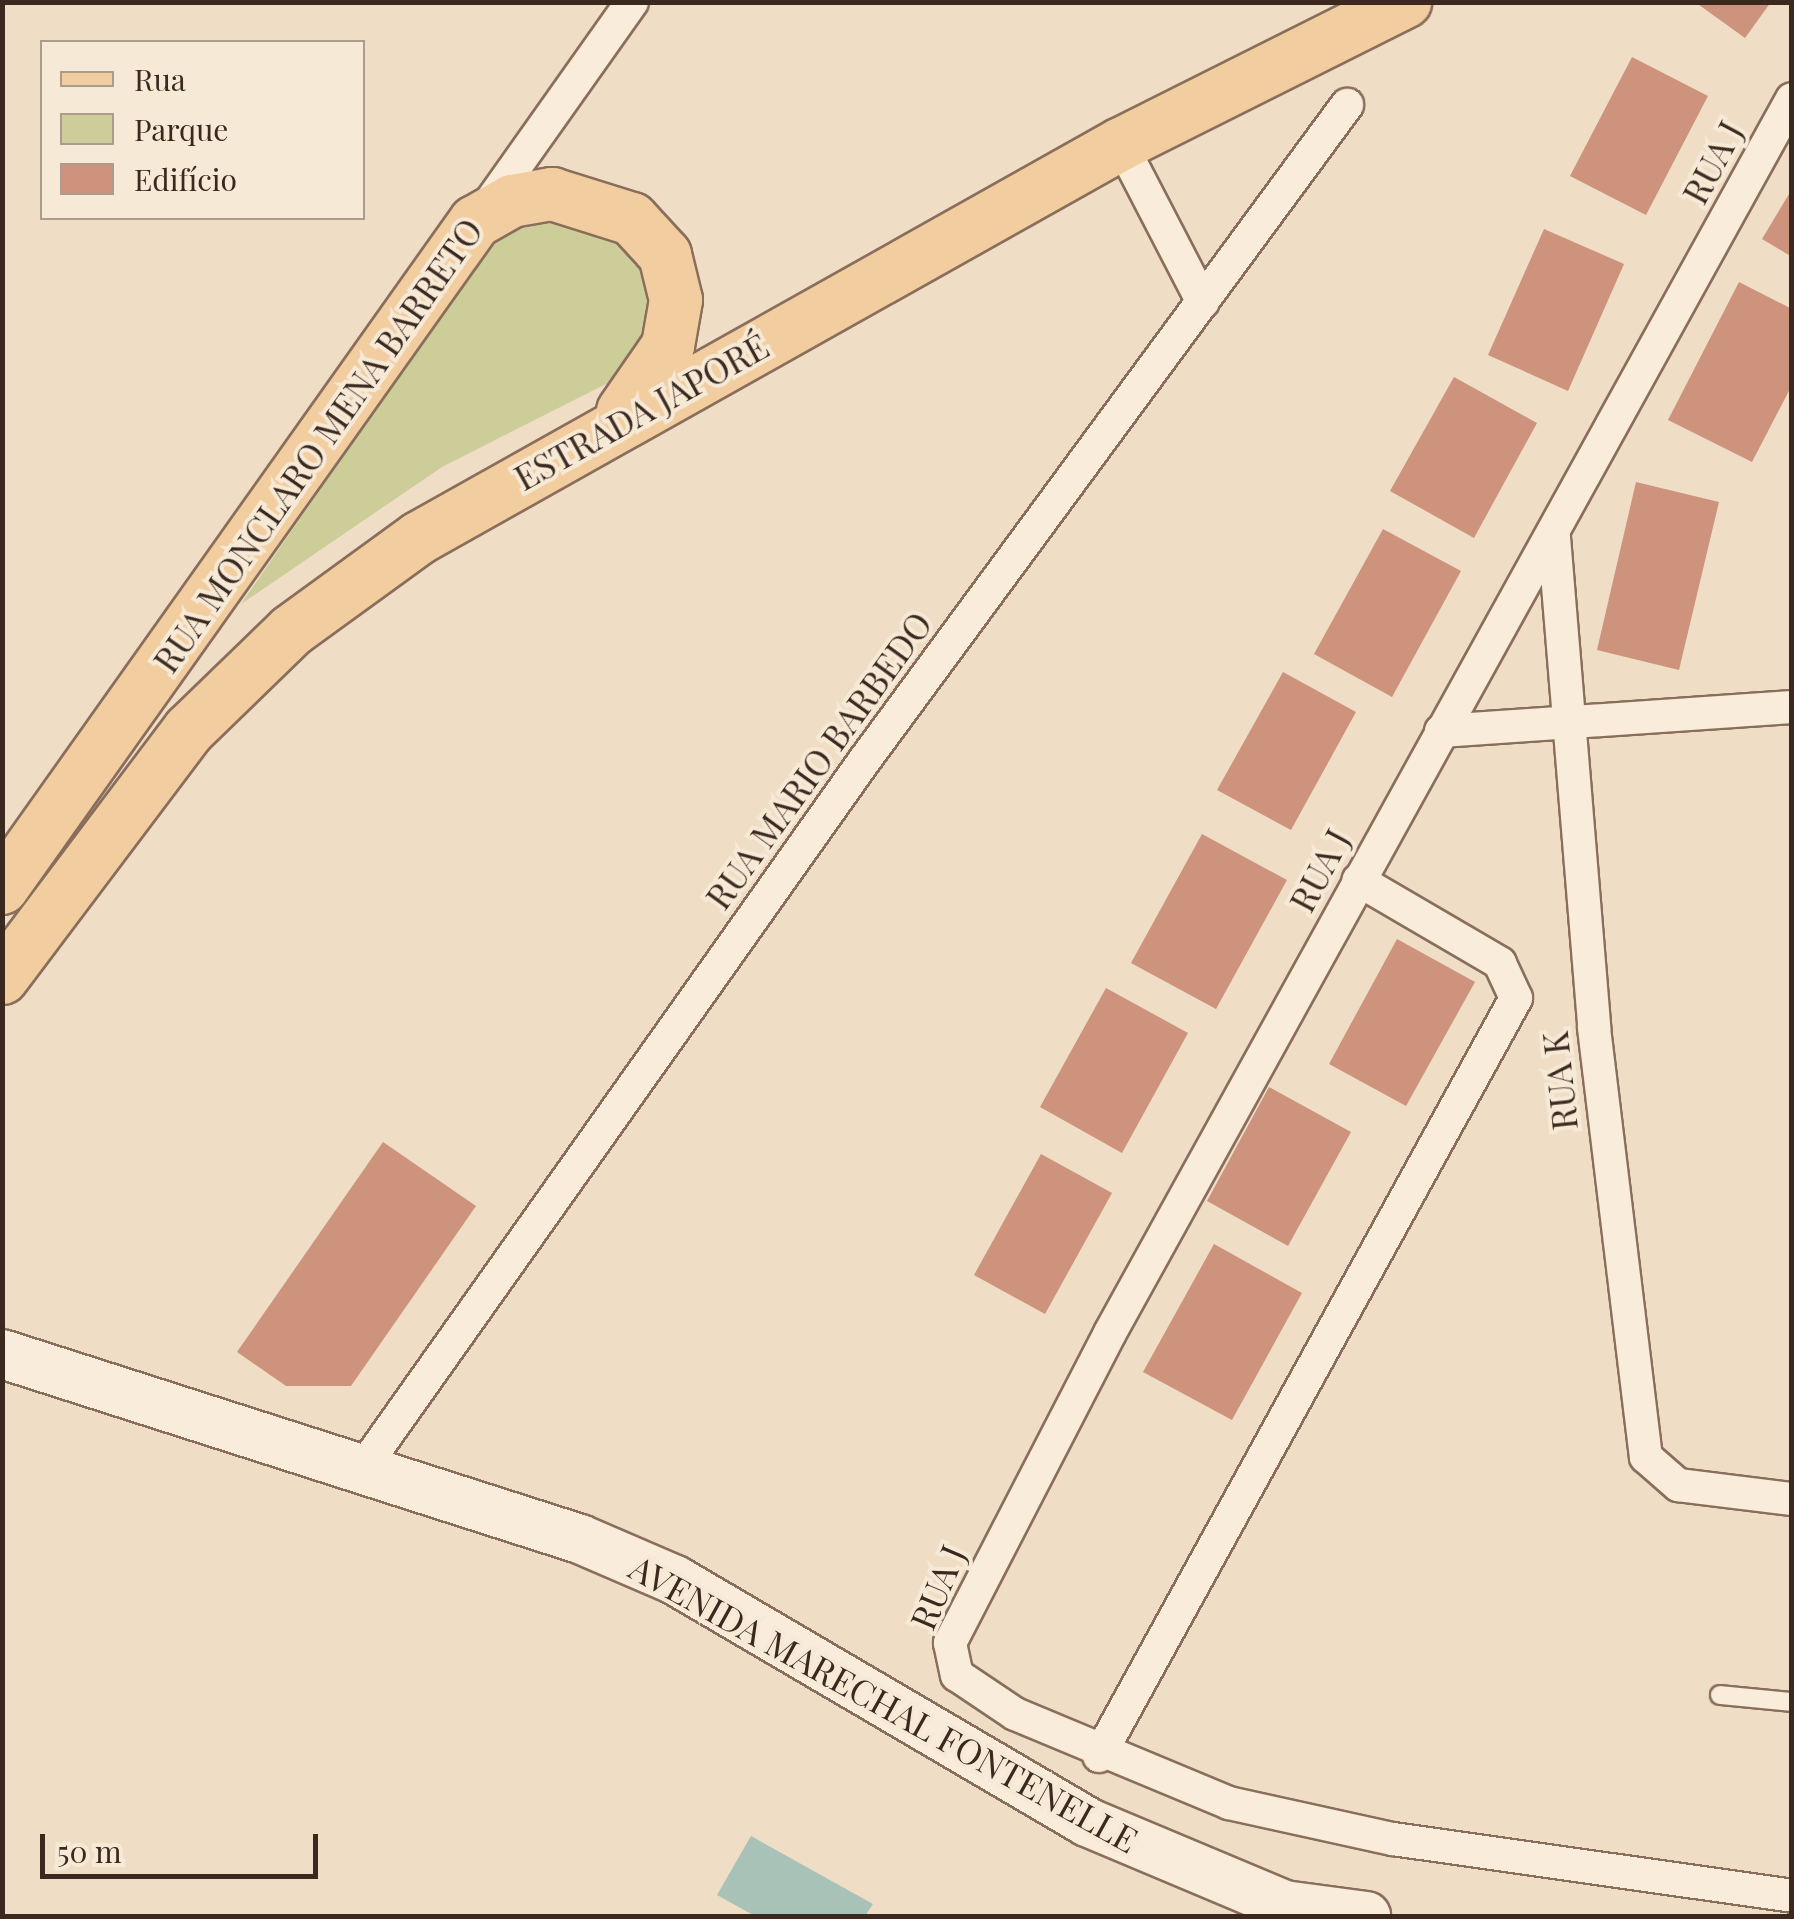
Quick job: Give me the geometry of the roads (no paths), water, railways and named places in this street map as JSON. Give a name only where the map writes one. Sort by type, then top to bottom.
[{"type":"main road","name":"ESTRADA JAPORÉ","points":[[2,978],[189,730],[292,630],[419,538],[609,427],[1120,144],[1405,2]]},
{"type":"main road","points":[[475,222],[512,200],[569,198],[632,219],[665,255],[676,300],[668,346],[609,427]]},
{"type":"main road","name":"RUA MONCLARO MENA BARRETO","points":[[2,888],[475,222]]},
{"type":"main road","name":"AVENIDA MARECHAL FONTENELLE","points":[[11,1363],[363,1468],[676,1580],[1087,1822],[1211,1879],[1284,1904],[1366,1916]]},
{"type":"street","name":"RUA MONCLARO MENA BARRETO","points":[[475,222],[632,2]]},
{"type":"street","name":"RUA J","points":[[1099,1756],[967,1685],[950,1654],[963,1613],[1358,880],[1554,538],[1792,99]]},
{"type":"street","name":"RUA MARIO BARBEDO","points":[[363,1468],[1347,105]]},
{"type":"street","points":[[1120,144],[1202,302]]},
{"type":"street","name":"RUA K","points":[[1554,538],[1567,721],[1623,1307],[1646,1457],[1678,1485],[1792,1499]]},
{"type":"street","points":[[1441,731],[1792,708]]},
{"type":"street","points":[[1358,880],[1500,963],[1516,998],[1099,1756],[1304,1823],[1792,1896]]},
{"type":"lane","points":[[1720,1695],[1792,1702]]}]
